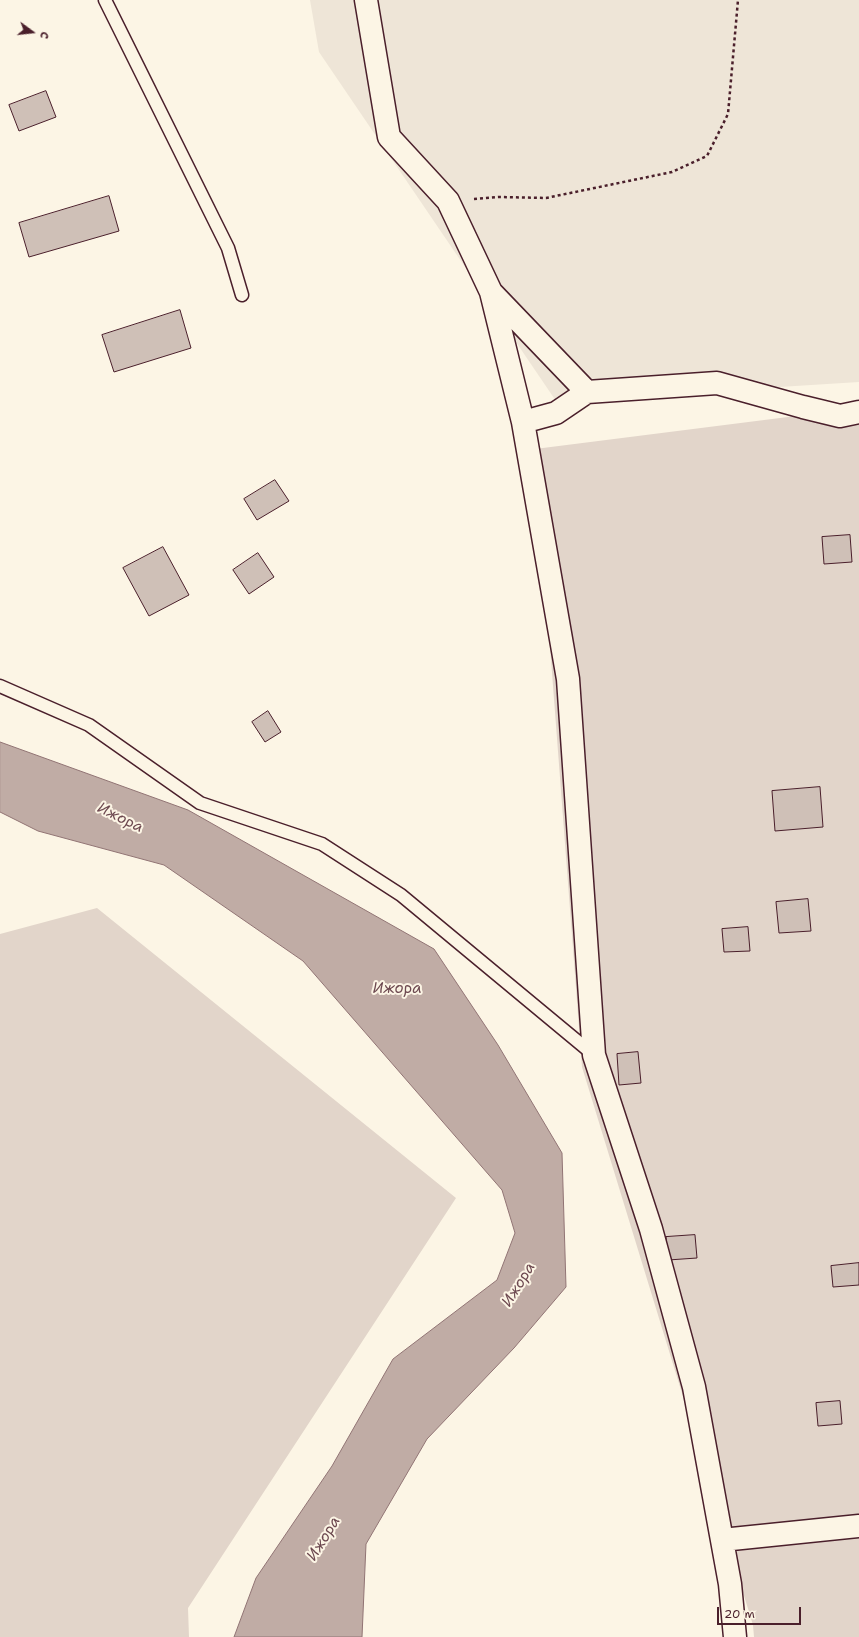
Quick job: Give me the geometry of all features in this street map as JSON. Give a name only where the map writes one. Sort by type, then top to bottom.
[{"type":"street","points":[[366,0],[388,137],[448,201],[491,292],[523,422],[568,680],[594,1055],[651,1229],[694,1387],[730,1584],[735,1637]]},
{"type":"street","points":[[491,292],[587,392]]},
{"type":"street","points":[[523,422],[556,413],[587,392],[717,383],[840,416],[859,412]]},
{"type":"street","points":[[722,1540],[859,1526]]},
{"type":"lane","points":[[105,0],[228,248],[242,295]]},
{"type":"lane","points":[[0,686],[89,725],[200,803],[322,844],[401,895],[594,1055]]},
{"type":"path","points":[[448,201],[498,197],[546,198],[672,172],[707,156],[728,114],[738,0]]},
{"type":"shaded area","points":[[310,0],[859,0],[859,382],[556,401],[319,52]]},
{"type":"shaded area","points":[[859,408],[859,1637],[754,1637],[753,1625],[582,1067],[535,449]]},
{"type":"shaded area","points":[[97,908],[456,1198],[188,1608],[189,1637],[0,1637],[0,934]]},
{"type":"water","name":"Ижора","points":[[0,742],[188,810],[434,949],[498,1045],[562,1153],[566,1287],[514,1348],[427,1439],[366,1544],[362,1637],[234,1637],[256,1578],[332,1466],[393,1359],[497,1280],[515,1233],[502,1190],[303,961],[164,865],[38,831],[0,812]]},
{"type":"building","points":[[46,91],[56,117],[19,131],[9,105]]},
{"type":"building","points":[[109,196],[119,231],[29,257],[19,223]]},
{"type":"building","points":[[180,310],[191,348],[114,372],[102,335]]},
{"type":"building","points":[[275,480],[289,501],[257,520],[244,499]]},
{"type":"building","points":[[850,535],[852,562],[824,564],[822,537]]},
{"type":"building","points":[[163,547],[189,595],[149,616],[123,568]]},
{"type":"building","points":[[258,553],[274,577],[249,594],[233,570]]},
{"type":"building","points":[[268,711],[281,732],[265,742],[252,722]]},
{"type":"building","points":[[820,787],[823,827],[775,831],[772,791]]},
{"type":"building","points":[[808,899],[811,931],[779,933],[776,902]]},
{"type":"building","points":[[748,927],[750,951],[724,952],[722,929]]},
{"type":"building","points":[[638,1052],[641,1083],[619,1085],[617,1054]]},
{"type":"building","points":[[695,1235],[697,1258],[668,1260],[666,1237]]},
{"type":"building","points":[[859,1263],[859,1285],[833,1287],[831,1266]]},
{"type":"building","points":[[840,1401],[842,1424],[818,1426],[816,1403]]}]
